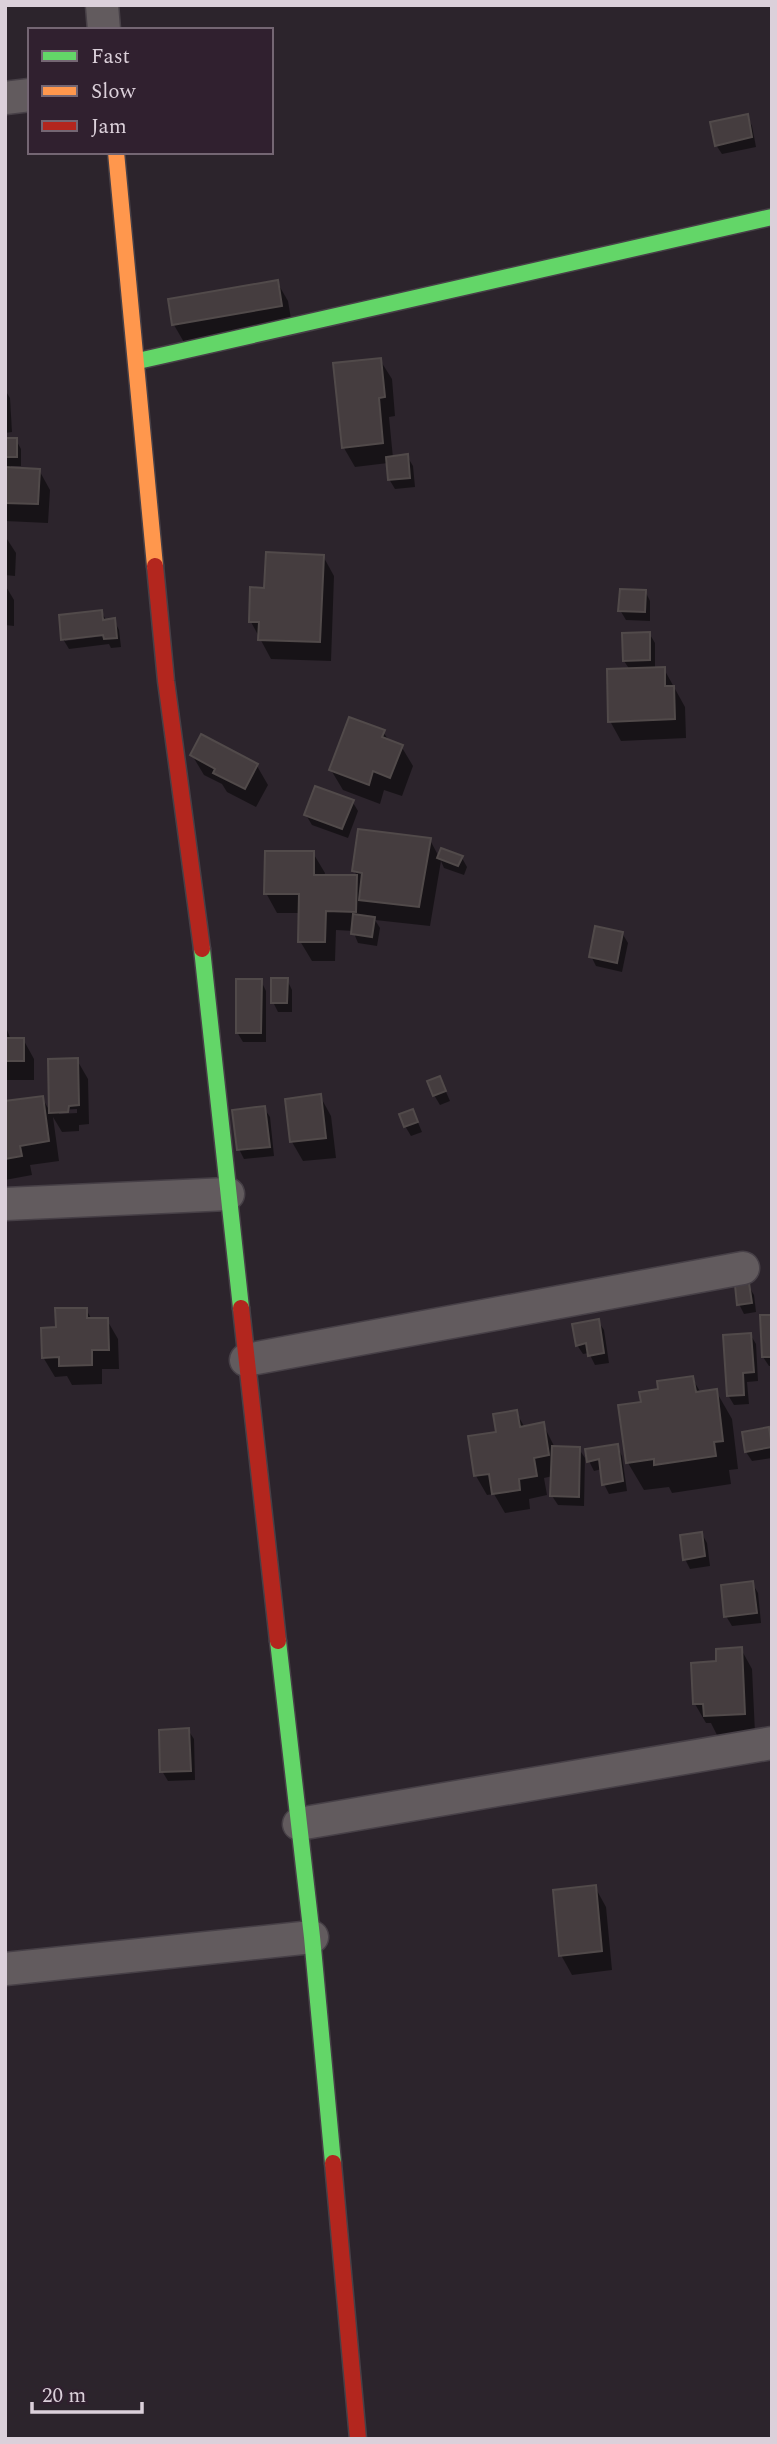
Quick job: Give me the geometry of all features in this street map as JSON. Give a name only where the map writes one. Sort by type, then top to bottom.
[{"type":"street","points":[[102,5],[104,28]]},
{"type":"street","points":[[5,98],[28,95]]},
{"type":"street","points":[[116,154],[138,361],[166,681],[209,1004],[312,1937],[358,2439]]},
{"type":"street","points":[[138,361],[772,217]]},
{"type":"street","points":[[5,1204],[228,1194]]},
{"type":"street","points":[[247,1360],[743,1268]]},
{"type":"street","points":[[299,1824],[772,1742]]},
{"type":"street","points":[[5,1969],[312,1937]]},
{"type":"building","points":[[748,114],[752,137],[715,146],[710,122]]},
{"type":"building","points":[[278,280],[282,306],[172,325],[168,299]]},
{"type":"building","points":[[381,358],[385,397],[379,398],[383,443],[342,448],[333,363]]},
{"type":"building","points":[[5,438],[17,438],[17,457],[5,457]]},
{"type":"building","points":[[408,454],[410,478],[388,480],[386,457]]},
{"type":"building","points":[[5,467],[40,469],[38,504],[5,503]]},
{"type":"building","points":[[266,552],[324,555],[320,642],[258,640],[259,622],[249,622],[250,587],[264,588]]},
{"type":"building","points":[[620,589],[646,590],[645,612],[618,611]]},
{"type":"building","points":[[102,610],[103,620],[115,618],[117,638],[104,639],[103,635],[61,640],[59,615]]},
{"type":"building","points":[[650,632],[650,660],[623,661],[622,633]]},
{"type":"building","points":[[665,667],[665,686],[674,686],[675,719],[608,722],[607,669]]},
{"type":"building","points":[[349,717],[385,730],[382,737],[403,745],[390,778],[373,771],[369,785],[329,770]]},
{"type":"building","points":[[201,734],[258,764],[245,789],[213,773],[215,769],[190,755]]},
{"type":"building","points":[[315,786],[354,800],[342,829],[304,815]]},
{"type":"building","points":[[358,829],[431,838],[419,907],[359,900],[362,873],[352,871]]},
{"type":"building","points":[[441,848],[463,856],[458,866],[437,858]]},
{"type":"building","points":[[265,851],[314,851],[314,875],[357,875],[356,912],[326,911],[325,942],[298,942],[299,894],[264,894]]},
{"type":"building","points":[[353,914],[375,917],[372,937],[351,934]]},
{"type":"building","points":[[595,926],[623,932],[617,963],[589,957]]},
{"type":"building","points":[[271,978],[288,978],[287,1003],[271,1003]]},
{"type":"building","points":[[236,979],[262,979],[261,1033],[236,1033]]},
{"type":"building","points":[[5,1038],[24,1038],[24,1061],[5,1061]]},
{"type":"building","points":[[78,1058],[79,1105],[69,1106],[68,1112],[49,1113],[48,1059]]},
{"type":"building","points":[[440,1076],[446,1091],[433,1096],[427,1081]]},
{"type":"building","points":[[321,1094],[326,1138],[290,1142],[285,1099]]},
{"type":"building","points":[[43,1096],[49,1141],[20,1146],[22,1156],[5,1159],[5,1101]]},
{"type":"building","points":[[265,1106],[270,1147],[237,1150],[232,1110]]},
{"type":"building","points":[[413,1109],[418,1122],[404,1127],[399,1114]]},
{"type":"building","points":[[749,1283],[752,1303],[737,1305],[735,1285]]},
{"type":"building","points":[[55,1308],[87,1308],[87,1318],[108,1318],[109,1350],[92,1350],[92,1365],[59,1366],[59,1357],[42,1358],[41,1328],[56,1327]]},
{"type":"building","points":[[760,1315],[772,1315],[772,1357],[762,1357]]},
{"type":"building","points":[[599,1319],[604,1353],[588,1356],[586,1343],[576,1346],[572,1324]]},
{"type":"building","points":[[751,1333],[754,1372],[743,1373],[744,1395],[727,1396],[723,1335]]},
{"type":"building","points":[[693,1376],[696,1392],[717,1389],[723,1441],[714,1442],[716,1456],[654,1465],[654,1459],[626,1463],[618,1405],[641,1402],[639,1392],[658,1389],[657,1381]]},
{"type":"building","points":[[517,1410],[520,1427],[544,1422],[549,1455],[534,1458],[537,1476],[519,1479],[520,1490],[492,1494],[489,1474],[474,1476],[468,1436],[496,1432],[493,1414]]},
{"type":"building","points":[[769,1427],[772,1447],[745,1452],[742,1432]]},
{"type":"building","points":[[618,1444],[623,1481],[602,1485],[599,1459],[587,1462],[585,1449]]},
{"type":"building","points":[[552,1446],[580,1447],[579,1497],[550,1496]]},
{"type":"building","points":[[702,1532],[705,1556],[683,1560],[680,1535]]},
{"type":"building","points":[[753,1581],[757,1613],[724,1617],[721,1585]]},
{"type":"building","points":[[742,1647],[745,1714],[704,1716],[703,1704],[693,1704],[691,1663],[716,1661],[716,1649]]},
{"type":"building","points":[[189,1728],[191,1771],[160,1772],[159,1730]]},
{"type":"building","points":[[596,1885],[602,1951],[559,1956],[553,1890]]},
{"type":"traffic: fast","points":[[138,361],[772,217]]},
{"type":"traffic: fast","points":[[202,949],[241,1308]]},
{"type":"traffic: fast","points":[[278,1641],[312,1937],[333,2163]]},
{"type":"traffic: slow","points":[[116,154],[155,566]]},
{"type":"traffic: jam","points":[[155,566],[166,681],[202,949]]},
{"type":"traffic: jam","points":[[241,1308],[278,1641]]},
{"type":"traffic: jam","points":[[333,2163],[358,2439]]}]
